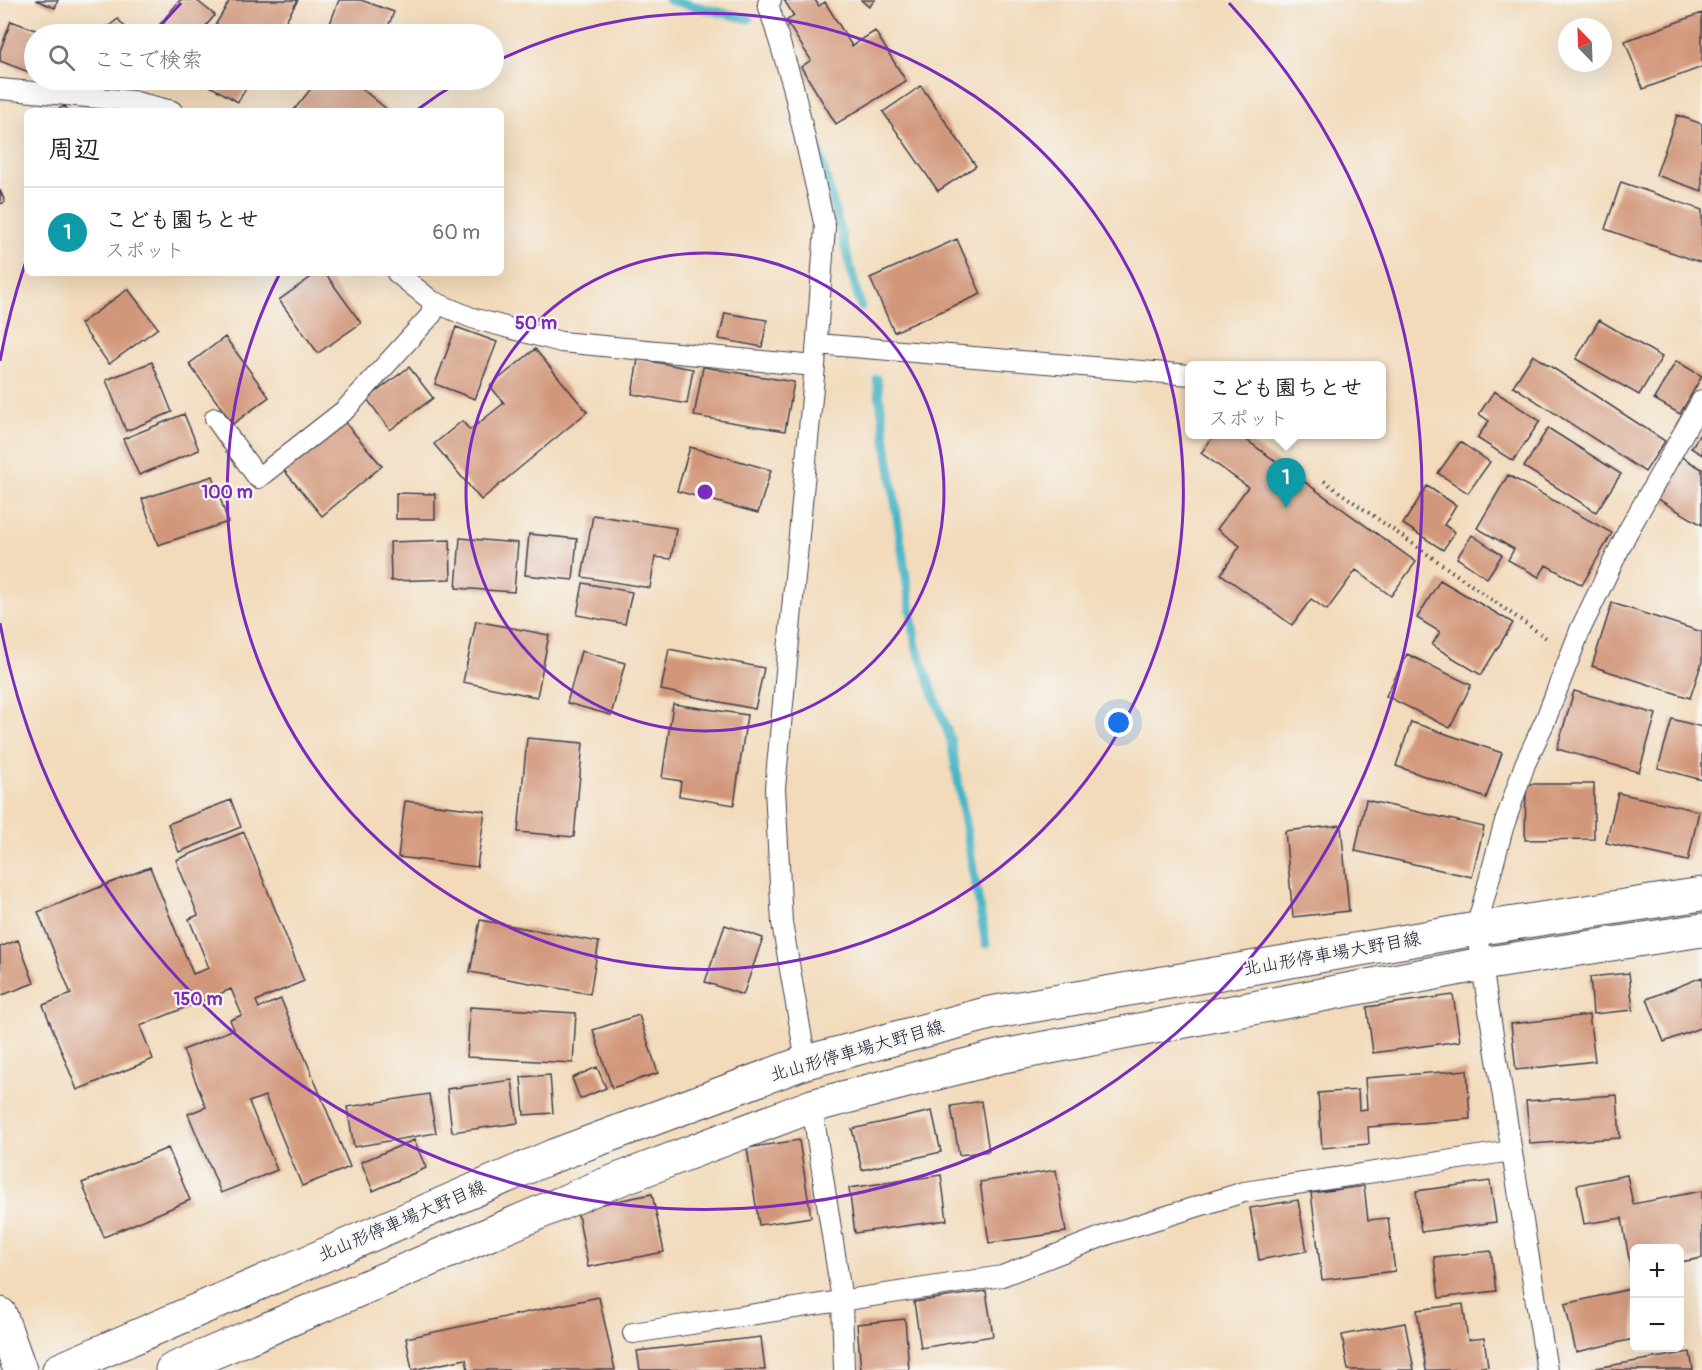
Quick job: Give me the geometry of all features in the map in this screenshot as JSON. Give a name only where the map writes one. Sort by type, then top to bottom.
[{"type":"main road","name":"北山形停車場大野目線","points":[[58,1370],[553,1156],[806,1062],[990,1013],[1476,929],[1702,894]]},
{"type":"main road","name":"北山形停車場大野目線","points":[[172,1370],[599,1187],[812,1106],[998,1057],[1482,964],[1702,930]]},
{"type":"main road","points":[[0,1314],[20,1370]]},
{"type":"lane","points":[[771,0],[768,4],[793,86],[825,227],[817,345],[776,788],[782,923],[806,1062]]},
{"type":"lane","points":[[0,89],[132,101],[160,108]]},
{"type":"lane","points":[[400,276],[432,301],[472,318],[561,342],[815,366]]},
{"type":"lane","points":[[215,418],[258,478],[345,409],[432,314],[432,301]]},
{"type":"lane","points":[[817,345],[1185,375]]},
{"type":"lane","points":[[1547,1370],[1476,929],[1503,828],[1525,764],[1545,721],[1581,628],[1627,533],[1702,400]]},
{"type":"lane","points":[[812,1106],[842,1300],[844,1370]]},
{"type":"lane","points":[[633,1333],[1002,1276],[1109,1234],[1244,1192],[1511,1151]]},
{"type":"path","points":[[1324,481],[1570,655]]},
{"type":"building","points":[[36,0],[58,0],[55,8]]},
{"type":"building","points":[[180,0],[196,0],[215,15],[207,24],[160,24]]},
{"type":"building","points":[[230,0],[298,0],[284,24],[216,24]]},
{"type":"building","points":[[339,0],[361,0],[394,12],[389,24],[330,24]]},
{"type":"building","points":[[784,0],[815,0],[819,6],[825,2],[852,46],[875,31],[906,81],[836,124],[801,67],[811,60],[786,21],[794,16]]},
{"type":"building","points":[[861,0],[875,0],[869,7]]},
{"type":"building","points":[[1702,13],[1702,67],[1643,89],[1625,41]]},
{"type":"building","points":[[118,19],[122,24],[111,24]]},
{"type":"building","points":[[11,21],[24,26],[24,70],[0,61],[0,51]]},
{"type":"building","points":[[921,86],[976,166],[938,191],[883,112]]},
{"type":"building","points":[[217,90],[245,90],[238,102]]},
{"type":"building","points":[[310,90],[363,90],[385,108],[295,108]]},
{"type":"building","points":[[1677,115],[1702,124],[1702,191],[1656,175]]},
{"type":"building","points":[[1621,182],[1702,210],[1702,263],[1605,229]]},
{"type":"building","points":[[0,190],[5,202],[0,204]]},
{"type":"building","points":[[957,239],[981,294],[894,332],[870,278]]},
{"type":"building","points":[[313,276],[327,276],[361,323],[318,353],[279,300]]},
{"type":"building","points":[[128,289],[158,328],[109,364],[80,324]]},
{"type":"building","points":[[725,313],[767,320],[762,347],[719,339]]},
{"type":"building","points":[[1599,320],[1662,357],[1639,395],[1576,359]]},
{"type":"building","points":[[456,327],[497,342],[475,399],[435,384]]},
{"type":"building","points":[[225,337],[269,397],[233,424],[189,364]]},
{"type":"building","points":[[535,349],[587,412],[481,500],[434,444],[462,421],[470,430],[504,403],[490,386]]},
{"type":"building","points":[[1533,355],[1665,441],[1645,472],[1513,386]]},
{"type":"building","points":[[638,359],[693,369],[687,404],[632,394]]},
{"type":"building","points":[[1676,361],[1702,376],[1680,414],[1654,399]]},
{"type":"building","points":[[152,362],[172,412],[126,431],[106,380]]},
{"type":"building","points":[[409,367],[433,398],[390,430],[367,399]]},
{"type":"building","points":[[703,367],[794,382],[785,431],[694,416]]},
{"type":"building","points":[[1494,391],[1540,421],[1513,461],[1477,438],[1489,421],[1479,414]]},
{"type":"building","points":[[184,414],[199,450],[139,475],[123,439]]},
{"type":"building","points":[[343,420],[382,466],[322,516],[283,469]]},
{"type":"building","points":[[1548,428],[1621,474],[1596,512],[1524,467]]},
{"type":"building","points":[[1702,431],[1702,455],[1691,448]]},
{"type":"building","points":[[1211,439],[1245,439],[1416,562],[1391,596],[1356,570],[1327,610],[1311,599],[1292,625],[1221,574],[1240,546],[1217,529],[1248,487],[1201,453]]},
{"type":"building","points":[[1460,442],[1490,462],[1468,493],[1438,473]]},
{"type":"building","points":[[690,447],[771,470],[758,513],[677,491]]},
{"type":"building","points":[[1680,456],[1702,469],[1702,525],[1656,498]]},
{"type":"building","points":[[1508,475],[1612,533],[1582,585],[1546,565],[1539,577],[1508,560],[1514,549],[1477,528]]},
{"type":"building","points":[[213,476],[228,522],[158,545],[142,499]]},
{"type":"building","points":[[1427,486],[1456,505],[1444,525],[1455,532],[1443,550],[1403,524]]},
{"type":"building","points":[[396,493],[435,494],[435,519],[396,519]]},
{"type":"building","points":[[593,515],[676,528],[671,559],[655,557],[650,588],[582,577]]},
{"type":"building","points":[[529,534],[577,539],[573,580],[525,575]]},
{"type":"building","points":[[1472,535],[1502,555],[1487,578],[1457,558]]},
{"type":"building","points":[[460,538],[518,543],[514,592],[456,588]]},
{"type":"building","points":[[450,540],[451,579],[391,581],[390,542]]},
{"type":"building","points":[[1440,580],[1513,623],[1481,675],[1432,645],[1440,632],[1417,618]]},
{"type":"building","points":[[583,583],[632,592],[625,624],[577,615]]},
{"type":"building","points":[[1612,603],[1702,632],[1702,662],[1690,698],[1592,666]]},
{"type":"building","points":[[476,621],[549,635],[537,697],[463,682]]},
{"type":"building","points":[[669,649],[764,668],[755,709],[661,690]]},
{"type":"building","points":[[581,651],[625,663],[611,715],[567,703]]},
{"type":"building","points":[[1407,654],[1471,685],[1450,728],[1386,696]]},
{"type":"building","points":[[1574,691],[1656,714],[1639,772],[1557,749]]},
{"type":"building","points":[[673,704],[747,715],[734,805],[679,796],[681,781],[662,778]]},
{"type":"building","points":[[1672,719],[1702,727],[1702,780],[1658,768]]},
{"type":"building","points":[[1411,722],[1502,753],[1486,798],[1396,766]]},
{"type":"building","points":[[527,738],[583,743],[574,837],[518,832]]},
{"type":"building","points":[[1526,784],[1594,784],[1594,839],[1525,840]]},
{"type":"building","points":[[1618,793],[1699,811],[1688,861],[1606,843]]},
{"type":"building","points":[[231,800],[241,827],[179,852],[168,824]]},
{"type":"building","points":[[1366,800],[1484,827],[1472,877],[1355,851]]},
{"type":"building","points":[[405,801],[485,811],[477,867],[398,857]]},
{"type":"building","points":[[1341,825],[1349,911],[1293,917],[1285,831]]},
{"type":"building","points":[[244,832],[304,981],[256,1001],[259,1008],[281,999],[350,1167],[302,1186],[265,1096],[249,1102],[277,1170],[221,1193],[188,1114],[206,1107],[183,1050],[234,1029],[230,1020],[242,1015],[231,989],[140,1026],[153,1059],[77,1090],[43,1005],[71,994],[38,912],[150,867],[193,974],[209,968],[189,919],[198,915],[176,860]]},
{"type":"building","points":[[480,920],[599,942],[590,994],[470,972]]},
{"type":"building","points":[[725,925],[763,938],[743,995],[705,982]]},
{"type":"building","points":[[18,940],[34,983],[0,996],[0,947]]},
{"type":"building","points":[[1629,973],[1633,1010],[1593,1014],[1590,977]]},
{"type":"building","points":[[1702,977],[1702,1027],[1664,1042],[1647,999]]},
{"type":"building","points":[[1453,995],[1460,1041],[1373,1053],[1367,1007]]},
{"type":"building","points":[[470,1007],[576,1013],[573,1063],[467,1057]]},
{"type":"building","points":[[639,1015],[658,1073],[612,1088],[593,1030]]},
{"type":"building","points":[[1589,1015],[1595,1061],[1516,1070],[1511,1024]]},
{"type":"building","points":[[597,1067],[606,1088],[580,1099],[572,1078]]},
{"type":"building","points":[[1467,1070],[1470,1119],[1368,1127],[1369,1144],[1322,1148],[1318,1093],[1358,1090],[1359,1110],[1367,1109],[1365,1078]]},
{"type":"building","points":[[550,1075],[553,1113],[524,1115],[521,1077]]},
{"type":"building","points":[[512,1080],[518,1123],[452,1132],[447,1089]]},
{"type":"building","points":[[429,1094],[436,1133],[354,1147],[347,1107]]},
{"type":"building","points":[[1617,1095],[1620,1138],[1530,1144],[1526,1101]]},
{"type":"building","points":[[981,1101],[989,1151],[959,1155],[951,1106]]},
{"type":"building","points":[[932,1111],[941,1152],[862,1170],[852,1129]]},
{"type":"building","points":[[414,1140],[426,1168],[373,1191],[361,1162]]},
{"type":"building","points":[[799,1140],[811,1217],[759,1225],[747,1148]]},
{"type":"building","points":[[168,1148],[190,1200],[104,1237],[82,1183]]},
{"type":"building","points":[[1056,1170],[1066,1232],[989,1243],[980,1182]]},
{"type":"building","points":[[941,1175],[947,1220],[855,1233],[849,1188]]},
{"type":"building","points":[[1627,1175],[1633,1204],[1702,1191],[1702,1258],[1684,1261],[1684,1244],[1630,1244],[1630,1265],[1622,1218],[1584,1224],[1577,1185]]},
{"type":"building","points":[[1490,1181],[1496,1222],[1421,1232],[1416,1191]]},
{"type":"building","points":[[1364,1186],[1368,1220],[1388,1218],[1395,1271],[1322,1280],[1311,1193]]},
{"type":"building","points":[[652,1194],[664,1252],[588,1267],[577,1209]]},
{"type":"building","points":[[1298,1200],[1307,1251],[1259,1260],[1250,1208]]},
{"type":"building","points":[[1491,1251],[1496,1291],[1439,1298],[1434,1257]]},
{"type":"building","points":[[1630,1289],[1630,1340],[1576,1352],[1565,1304]]},
{"type":"building","points":[[986,1291],[993,1336],[921,1348],[914,1302]]},
{"type":"building","points":[[599,1297],[615,1370],[468,1370],[466,1359],[412,1370],[406,1338]]},
{"type":"building","points":[[1463,1304],[1468,1340],[1484,1338],[1488,1366],[1462,1370],[1426,1370],[1417,1310]]},
{"type":"building","points":[[905,1319],[909,1370],[861,1370],[857,1324]]},
{"type":"building","points":[[1405,1323],[1414,1370],[1348,1370],[1342,1335]]},
{"type":"building","points":[[761,1337],[765,1370],[640,1370],[637,1351]]},
{"type":"building","points":[[1690,1352],[1693,1370],[1590,1370],[1590,1369]]},
{"type":"waterway","points":[[669,0],[749,19]]},
{"type":"waterway","points":[[810,118],[861,307]]},
{"type":"waterway","points":[[877,379],[916,646],[951,741],[986,944]]},
{"type":"place","name":"こども園ちとせ","points":[[1286,508]]}]
